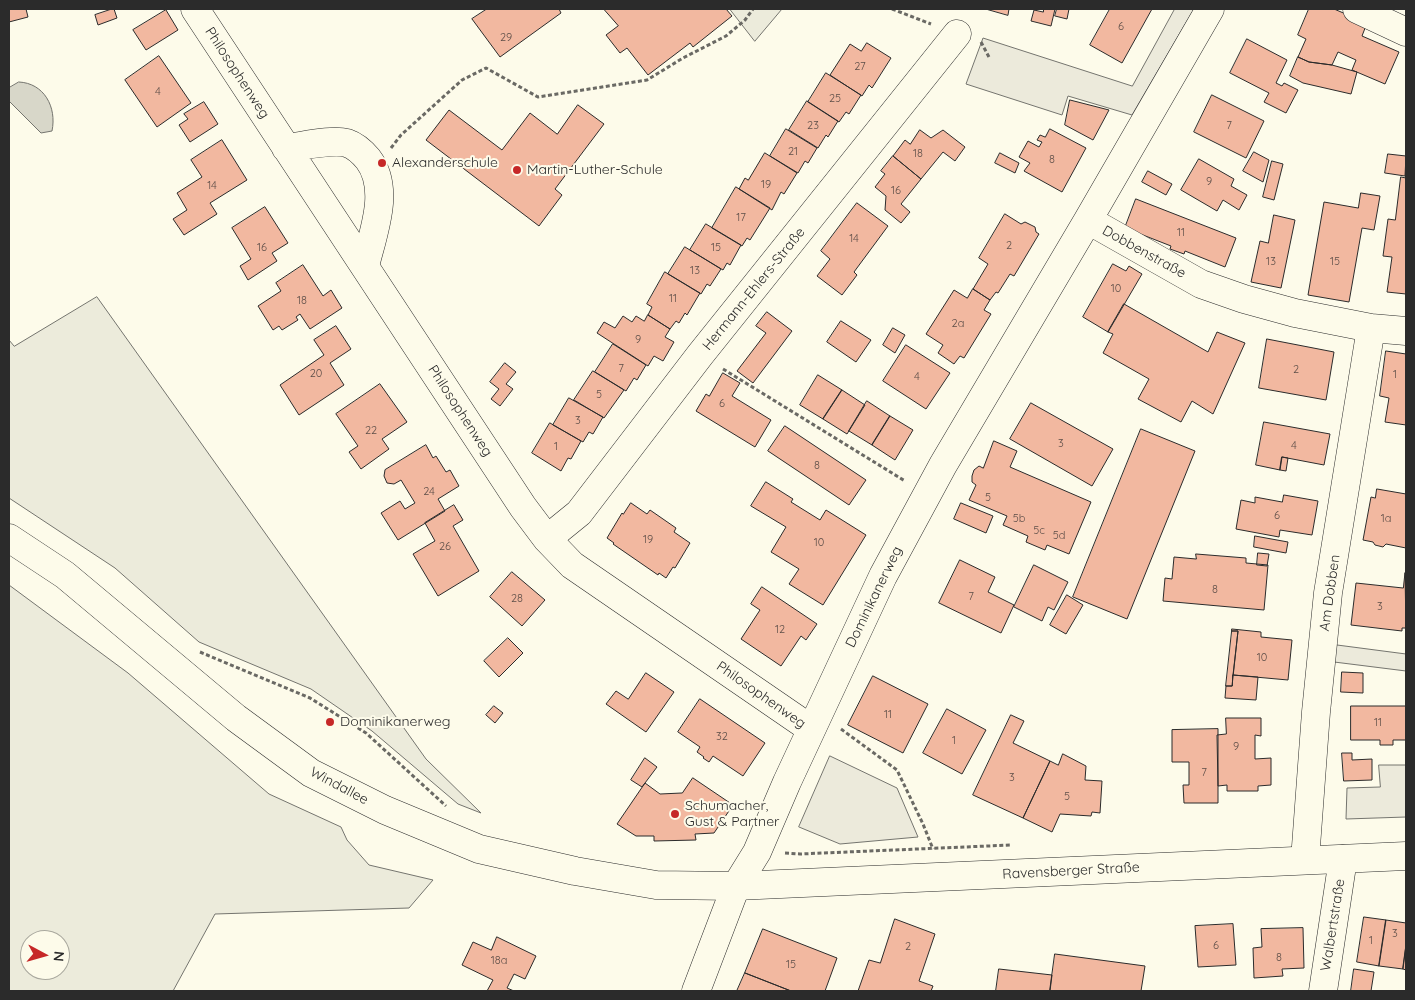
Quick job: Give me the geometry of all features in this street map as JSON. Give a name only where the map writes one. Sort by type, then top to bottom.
[{"type":"street","name":"Philosophenweg","points":[[196,9],[523,507],[547,539],[572,564],[815,721]]},
{"type":"street","name":"Dobbenstraße","points":[[1210,9],[1088,220],[1200,284],[1295,314],[1371,328],[1406,331]]},
{"type":"street","points":[[1357,9],[1406,32]]},
{"type":"street","name":"Hermann-Ehlers-Straße","points":[[547,539],[579,512],[700,355],[957,34]]},
{"type":"street","points":[[286,148],[325,143],[348,143],[362,152],[375,168],[380,189],[379,202],[365,266]]},
{"type":"street","name":"Dominikanerweg","points":[[696,991],[736,886],[757,852],[815,721],[883,576],[927,494],[1088,220]]},
{"type":"street","name":"Am Dobben","points":[[1305,860],[1316,712],[1328,593],[1371,328]]},
{"type":"street","name":"Windallee","points":[[9,538],[65,575],[236,718],[311,773],[385,810],[479,848],[576,871],[656,885],[736,886]]},
{"type":"street","name":"Ravensberger Straße","points":[[736,886],[1406,856]]},
{"type":"street","name":"Walbertstraße","points":[[1323,991],[1343,859]]},
{"type":"path","points":[[375,168],[402,135],[435,104],[462,80],[486,68],[538,97],[647,80],[683,58],[726,36],[745,20],[753,9]]},
{"type":"path","points":[[892,9],[957,34]]},
{"type":"path","points":[[700,355],[927,494]]},
{"type":"path","points":[[199,652],[310,698],[366,733],[453,811]]},
{"type":"path","points":[[815,721],[897,770],[923,824],[945,877]]},
{"type":"shaded area","points":[[730,9],[782,9],[755,41]]},
{"type":"shaded area","points":[[1175,9],[1194,9],[1132,115],[1068,96],[1062,115],[966,84],[983,38],[1132,86]]},
{"type":"shaded area","points":[[19,82],[28,83],[35,87],[47,98],[52,113],[52,131],[41,133],[9,101],[9,88]]},
{"type":"shaded area","points":[[97,297],[426,759],[481,813],[458,804],[372,731],[311,689],[199,642],[115,568],[9,498],[9,340],[14,346]]},
{"type":"shaded area","points":[[9,585],[128,673],[269,794],[341,827],[347,840],[369,865],[433,880],[409,908],[215,914],[173,991],[9,991]]},
{"type":"shaded area","points":[[1337,645],[1406,654],[1406,671],[1334,662]]},
{"type":"shaded area","points":[[830,756],[897,788],[918,837],[840,844],[799,827]]},
{"type":"shaded area","points":[[1379,765],[1406,765],[1406,817],[1346,819],[1347,788],[1380,787]]},
{"type":"building","points":[[9,9],[26,9],[28,17],[9,22]]},
{"type":"building","points":[[114,9],[117,18],[98,25],[95,15]]},
{"type":"building","points":[[487,9],[559,9],[561,13],[500,57],[472,19]]},
{"type":"building","points":[[604,9],[726,9],[732,16],[693,47],[690,43],[648,75],[627,48],[620,53],[606,35],[618,26]]},
{"type":"building","points":[[986,9],[1009,9],[1008,15]]},
{"type":"building","points":[[1044,9],[1055,9],[1051,26],[1031,21],[1034,10],[1043,12]]},
{"type":"building","points":[[1057,9],[1069,9],[1067,19],[1055,16]]},
{"type":"building","points":[[1110,9],[1152,9],[1122,63],[1090,45]]},
{"type":"building","points":[[1309,9],[1334,9],[1367,23],[1362,36],[1399,52],[1385,84],[1352,70],[1356,60],[1338,52],[1332,65],[1309,62],[1298,57],[1306,39],[1298,35]]},
{"type":"building","points":[[166,10],[178,30],[146,50],[133,30]]},
{"type":"building","points":[[1247,39],[1287,60],[1276,83],[1282,86],[1284,83],[1298,90],[1286,113],[1264,102],[1269,93],[1230,73]]},
{"type":"building","points":[[867,43],[891,58],[872,88],[869,85],[862,96],[830,75],[850,44],[861,51]]},
{"type":"building","points":[[159,56],[191,103],[157,127],[125,80]]},
{"type":"building","points":[[1298,57],[1309,62],[1332,65],[1357,72],[1351,94],[1303,83],[1290,76]]},
{"type":"building","points":[[826,73],[861,95],[849,114],[846,112],[839,122],[808,102]]},
{"type":"building","points":[[1212,95],[1264,121],[1246,158],[1194,132]]},
{"type":"building","points":[[1070,100],[1109,110],[1093,140],[1065,125]]},
{"type":"building","points":[[807,101],[838,121],[818,148],[789,130]]},
{"type":"building","points":[[204,102],[218,124],[190,142],[179,125],[188,119],[184,114]]},
{"type":"building","name":"Martin-Luther-Schule","points":[[578,105],[604,124],[555,189],[562,195],[539,226],[426,140],[449,110],[502,150],[530,113],[557,134]]},
{"type":"building","points":[[786,129],[817,148],[808,163],[805,161],[798,173],[770,156]]},
{"type":"building","points":[[1050,129],[1086,148],[1062,192],[1024,171],[1030,163],[1019,157],[1028,141],[1039,147],[1042,142],[1037,140],[1040,135],[1045,137]]},
{"type":"building","points":[[920,130],[931,138],[943,130],[965,147],[955,161],[943,152],[921,179],[893,156],[905,140],[910,144]]},
{"type":"building","points":[[222,140],[247,180],[210,203],[217,214],[184,235],[173,219],[187,210],[177,193],[202,177],[191,160]]},
{"type":"building","points":[[1254,152],[1269,160],[1263,182],[1243,171]]},
{"type":"building","points":[[765,153],[797,173],[784,194],[781,192],[772,210],[739,189],[745,178],[748,180]]},
{"type":"building","points":[[1000,153],[1019,163],[1015,173],[995,163]]},
{"type":"building","points":[[1388,154],[1406,156],[1405,176],[1385,173]]},
{"type":"building","points":[[893,156],[921,179],[901,204],[910,212],[901,223],[885,210],[886,196],[875,187],[885,174],[881,171]]},
{"type":"building","points":[[1199,159],[1234,179],[1231,186],[1247,195],[1239,210],[1223,200],[1217,211],[1181,190]]},
{"type":"building","points":[[1272,161],[1283,164],[1274,200],[1263,197]]},
{"type":"building","points":[[1148,171],[1172,184],[1166,195],[1142,182]]},
{"type":"building","points":[[1401,177],[1406,178],[1406,294],[1387,292],[1392,257],[1383,256],[1388,219],[1395,220]]},
{"type":"building","points":[[736,187],[770,208],[750,240],[747,238],[742,246],[712,228]]},
{"type":"building","points":[[1361,193],[1380,196],[1374,230],[1362,228],[1349,302],[1308,295],[1324,202],[1358,208]]},
{"type":"building","points":[[1136,199],[1236,238],[1225,267],[1185,251],[1184,254],[1170,249],[1171,246],[1125,228]]},
{"type":"building","points":[[857,203],[888,226],[854,272],[857,275],[842,295],[817,276],[830,259],[821,251]]},
{"type":"building","points":[[265,207],[288,243],[272,253],[277,261],[248,280],[240,266],[251,259],[232,228]]},
{"type":"building","points":[[1005,214],[1021,224],[1025,222],[1035,227],[1036,232],[1039,234],[1014,276],[1010,274],[998,293],[996,292],[990,300],[973,289],[988,264],[979,258]]},
{"type":"building","points":[[1274,215],[1295,220],[1281,288],[1251,282],[1260,241],[1268,243]]},
{"type":"building","points":[[706,224],[741,245],[730,265],[727,263],[723,270],[690,250]]},
{"type":"building","points":[[685,247],[721,269],[710,286],[707,284],[701,294],[668,274]]},
{"type":"building","points":[[1113,264],[1126,271],[1129,266],[1142,274],[1108,332],[1083,317]]},
{"type":"building","points":[[303,265],[323,296],[331,290],[342,308],[310,329],[300,314],[296,317],[298,320],[282,330],[279,326],[273,330],[258,306],[281,291],[276,283]]},
{"type":"building","points":[[665,272],[700,293],[687,315],[685,313],[679,323],[676,321],[670,329],[648,315],[652,307],[647,304]]},
{"type":"building","points":[[973,289],[990,300],[984,310],[991,314],[964,358],[960,356],[954,364],[938,353],[943,345],[926,334],[954,290],[967,298]]},
{"type":"building","points":[[1124,304],[1208,352],[1217,332],[1245,343],[1213,414],[1192,401],[1181,422],[1138,399],[1149,379],[1103,353],[1113,334],[1108,332]]},
{"type":"building","points":[[767,312],[792,331],[753,383],[737,371],[766,333],[756,326]]},
{"type":"building","points":[[648,315],[670,329],[665,337],[674,342],[663,361],[654,356],[648,366],[597,333],[604,322],[615,328],[623,316],[632,322],[636,316],[644,321]]},
{"type":"building","points":[[841,321],[871,340],[856,362],[827,342]]},
{"type":"building","points":[[336,326],[351,349],[330,363],[344,385],[299,415],[280,385],[324,355],[314,340]]},
{"type":"building","points":[[893,328],[905,335],[895,353],[883,345]]},
{"type":"building","points":[[1267,339],[1334,352],[1326,400],[1259,388]]},
{"type":"building","points":[[613,344],[646,365],[637,380],[634,378],[626,391],[595,372]]},
{"type":"building","points":[[906,345],[950,373],[926,409],[883,381]]},
{"type":"building","points":[[1386,351],[1406,354],[1406,425],[1385,422],[1389,398],[1380,396]]},
{"type":"building","points":[[505,363],[516,372],[506,384],[513,389],[500,406],[491,399],[499,389],[490,382]]},
{"type":"building","points":[[593,371],[624,390],[604,418],[574,400]]},
{"type":"building","points":[[723,373],[740,383],[732,396],[771,420],[755,447],[696,411],[706,394],[709,396]]},
{"type":"building","points":[[818,375],[842,390],[823,419],[800,405]]},
{"type":"building","points":[[380,384],[407,422],[382,439],[389,449],[361,469],[349,452],[358,446],[336,414]]},
{"type":"building","points":[[842,390],[865,405],[847,434],[823,419]]},
{"type":"building","points":[[569,398],[603,417],[593,434],[589,432],[583,442],[553,425]]},
{"type":"building","points":[[867,401],[890,416],[872,445],[849,431]]},
{"type":"building","points":[[1031,403],[1113,449],[1092,486],[1010,439]]},
{"type":"building","points":[[890,416],[913,430],[895,460],[872,445]]},
{"type":"building","points":[[1264,422],[1330,434],[1324,465],[1282,457],[1280,470],[1256,465]]},
{"type":"building","points":[[550,423],[581,441],[571,459],[568,458],[561,471],[532,453]]},
{"type":"building","points":[[785,426],[866,480],[849,505],[768,451]]},
{"type":"building","points":[[1141,429],[1195,451],[1127,619],[1073,597]]},
{"type":"building","points":[[994,441],[1017,451],[1010,467],[1091,502],[1069,554],[1047,545],[1045,550],[1026,542],[1028,536],[1003,525],[1007,516],[969,500],[976,485],[972,482],[974,470],[979,466],[983,468]]},
{"type":"building","points":[[426,445],[433,458],[436,456],[446,472],[450,470],[459,486],[438,499],[445,511],[398,540],[381,513],[400,501],[405,509],[415,503],[401,480],[394,484],[387,483],[384,476],[385,470]]},
{"type":"building","points":[[1282,457],[1288,458],[1286,471],[1280,470]]},
{"type":"building","points":[[766,482],[793,499],[791,502],[820,520],[826,510],[866,535],[823,605],[789,584],[799,569],[771,552],[786,527],[751,506]]},
{"type":"building","points":[[1377,489],[1406,494],[1406,548],[1386,544],[1383,547],[1363,540],[1371,497],[1375,498]]},
{"type":"building","points":[[1284,495],[1318,501],[1312,535],[1280,530],[1279,537],[1236,529],[1241,500],[1255,503],[1255,497],[1282,502]]},
{"type":"building","points":[[631,503],[647,514],[650,510],[676,528],[674,532],[690,543],[675,568],[673,567],[666,578],[659,573],[658,575],[607,538],[622,513]]},
{"type":"building","points":[[961,503],[993,516],[986,533],[954,519]]},
{"type":"building","points":[[454,505],[463,520],[453,526],[479,571],[438,596],[413,554],[435,541],[425,523]]},
{"type":"building","points":[[1255,536],[1288,542],[1286,553],[1254,547]]},
{"type":"building","points":[[1258,553],[1269,554],[1267,566],[1257,565]]},
{"type":"building","points":[[1196,554],[1246,558],[1246,563],[1268,565],[1264,610],[1163,601],[1165,578],[1172,579],[1174,557],[1196,559]]},
{"type":"building","points":[[960,560],[995,577],[988,592],[1014,605],[1001,633],[939,603]]},
{"type":"building","points":[[1034,565],[1068,582],[1054,610],[1048,607],[1042,621],[1014,607]]},
{"type":"building","points":[[512,572],[545,600],[522,626],[490,597]]},
{"type":"building","points":[[1405,573],[1406,628],[1402,628],[1402,631],[1351,625],[1356,583],[1403,588]]},
{"type":"building","points":[[762,587],[817,624],[806,640],[801,636],[781,666],[741,639],[760,610],[751,604]]},
{"type":"building","points":[[1067,595],[1083,605],[1066,634],[1050,625]]},
{"type":"building","points":[[1232,629],[1261,632],[1261,637],[1292,640],[1288,680],[1233,675],[1238,631],[1232,631]]},
{"type":"building","points":[[1232,631],[1238,631],[1232,686],[1226,686]]},
{"type":"building","points":[[508,638],[523,653],[499,677],[484,661]]},
{"type":"building","points":[[1342,672],[1363,673],[1363,693],[1341,692]]},
{"type":"building","points":[[646,673],[674,692],[646,732],[606,704],[616,691],[628,699]]},
{"type":"building","points":[[1233,675],[1258,677],[1256,700],[1225,698],[1226,686],[1232,686]]},
{"type":"building","points":[[873,676],[928,704],[903,753],[848,725]]},
{"type":"building","points":[[700,699],[765,743],[743,776],[713,756],[709,762],[703,758],[697,752],[700,747],[678,732]]},
{"type":"building","points":[[494,706],[503,713],[495,723],[486,715]]},
{"type":"building","points":[[1351,706],[1406,706],[1406,740],[1393,740],[1393,745],[1380,745],[1380,740],[1351,740]]},
{"type":"building","points":[[947,709],[986,730],[962,774],[923,753]]},
{"type":"building","points":[[1011,715],[1024,721],[1013,743],[1050,761],[1023,818],[973,795]]},
{"type":"building","points":[[1226,718],[1261,718],[1261,736],[1255,735],[1255,759],[1271,758],[1271,785],[1258,786],[1258,791],[1227,791],[1227,785],[1218,786],[1217,735],[1226,734]]},
{"type":"building","points":[[1218,729],[1218,803],[1184,803],[1183,785],[1189,785],[1189,762],[1172,762],[1172,730]]},
{"type":"building","points":[[1342,753],[1352,753],[1352,760],[1372,759],[1372,780],[1344,781]]},
{"type":"building","points":[[1063,754],[1086,766],[1085,780],[1102,781],[1100,813],[1092,812],[1091,816],[1060,814],[1052,832],[1023,818],[1050,761],[1058,765]]},
{"type":"building","points":[[645,758],[657,767],[642,787],[631,780]]},
{"type":"building","name":"Schumacher, Gust & Partner","points":[[693,778],[733,805],[714,833],[695,834],[696,840],[654,841],[654,836],[636,836],[617,824],[645,783],[660,794],[682,793]]},
{"type":"building","points":[[1364,917],[1386,920],[1379,966],[1357,962]]},
{"type":"building","points":[[895,919],[935,934],[919,981],[933,986],[931,991],[858,991],[869,960],[880,963]]},
{"type":"building","points":[[1386,920],[1406,923],[1403,969],[1379,966]]},
{"type":"building","points":[[1233,924],[1236,965],[1198,967],[1195,926]]},
{"type":"building","points":[[1303,928],[1304,968],[1282,969],[1283,976],[1254,978],[1253,948],[1262,947],[1261,929]]},
{"type":"building","points":[[763,929],[837,958],[825,991],[791,991],[745,973]]},
{"type":"building","points":[[497,937],[536,956],[525,979],[514,974],[507,988],[514,991],[487,991],[493,980],[462,965],[473,942],[491,950]]},
{"type":"building","points":[[1406,945],[1406,970],[1403,969]]},
{"type":"building","points":[[1055,954],[1145,966],[1141,991],[1050,991]]},
{"type":"building","points":[[999,969],[1052,975],[1050,991],[996,991]]},
{"type":"building","points":[[1354,969],[1374,972],[1371,991],[1351,991]]},
{"type":"building","points":[[745,973],[791,991],[737,991]]},
{"type":"place","name":"Alexanderschule","points":[[382,163]]},
{"type":"place","name":"Martin-Luther-Schule","points":[[517,170]]},
{"type":"place","name":"Dominikanerweg","points":[[330,722]]},
{"type":"place","name":"Schumacher, Gust & Partner","points":[[675,814]]}]
